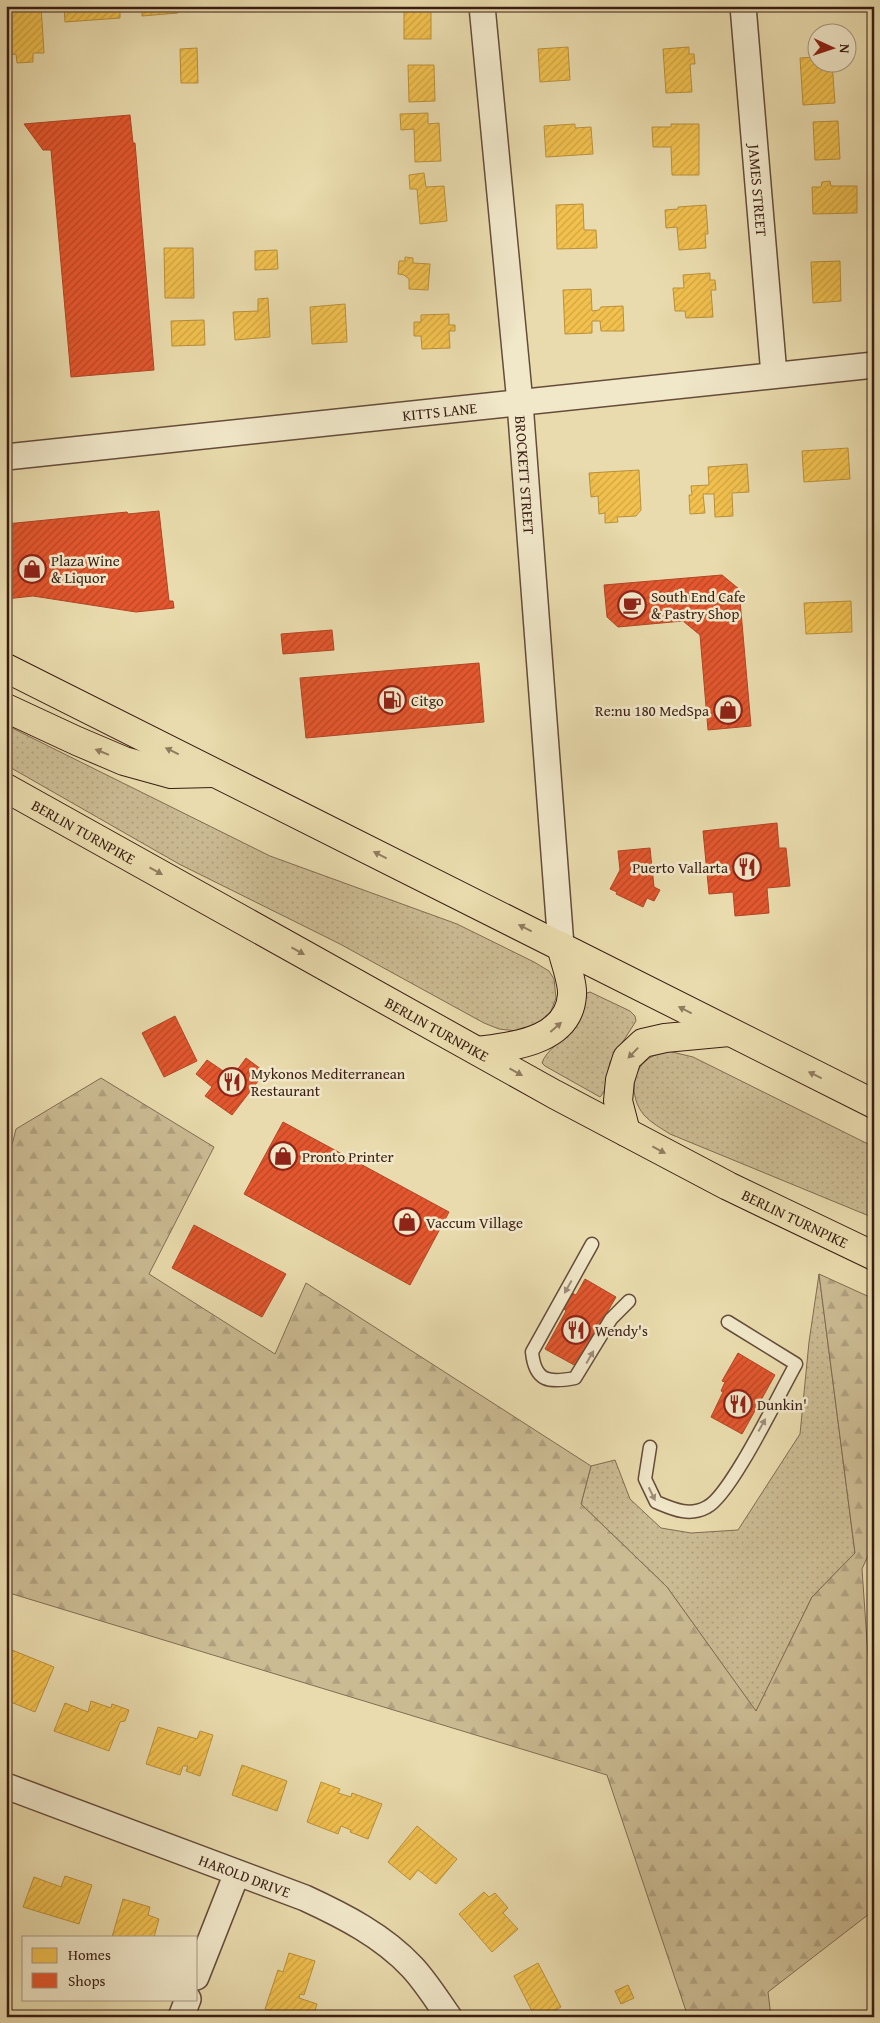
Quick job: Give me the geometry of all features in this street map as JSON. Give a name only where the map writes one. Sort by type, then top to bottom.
[{"type":"highway","points":[[6,668],[874,1104]]},
{"type":"highway","points":[[6,708],[124,761],[171,774],[217,773]]},
{"type":"highway","name":"BERLIN TURNPIKE","points":[[6,788],[478,1052],[626,1132],[750,1197],[874,1256]]},
{"type":"highway","points":[[478,1052],[522,1045],[558,1029],[568,1013],[572,994],[561,946]]},
{"type":"highway","points":[[626,1132],[618,1101],[620,1080],[627,1058],[642,1043],[665,1038],[729,1032]]},
{"type":"street","name":"BROCKETT STREET","points":[[482,6],[520,403],[561,946]]},
{"type":"street","name":"JAMES STREET","points":[[743,6],[774,375]]},
{"type":"street","name":"KITTS LANE","points":[[6,457],[874,365]]},
{"type":"street","name":"HAROLD DRIVE","points":[[6,1786],[305,1898],[334,1911],[389,1946],[412,1967],[449,2017]]},
{"type":"street","points":[[198,1971],[237,1873]]},
{"type":"street","points":[[181,2017],[188,2000]]},
{"type":"lane","points":[[592,1244],[532,1352],[533,1363],[539,1375],[549,1380],[575,1378],[583,1369],[611,1320],[629,1301]]},
{"type":"lane","points":[[650,1448],[644,1479],[656,1502],[683,1513],[708,1507],[731,1482],[796,1364],[728,1322]]},
{"type":"green space","points":[[6,725],[270,856],[457,924],[534,962],[549,971],[554,979],[556,998],[551,1011],[537,1024],[517,1031],[499,1029],[484,1023],[340,944],[179,864],[6,765]]},
{"type":"green space","points":[[590,992],[630,1011],[635,1016],[636,1021],[610,1062],[604,1092],[600,1097],[542,1063],[547,1054],[573,1026],[587,993]]},
{"type":"green space","points":[[668,1051],[693,1057],[874,1147],[874,1218],[670,1134],[650,1120],[639,1108],[636,1100],[634,1083],[636,1075],[645,1061]]},
{"type":"green space","points":[[101,1078],[214,1147],[149,1274],[275,1354],[306,1283],[591,1466],[581,1504],[667,1587],[756,1711],[812,1597],[855,1553],[819,1274],[874,1299],[874,1542],[862,1569],[874,1742],[874,1849],[869,1914],[768,1992],[771,2017],[688,2017],[607,1775],[6,1592],[6,1154],[12,1145],[16,1129]]},
{"type":"green space","points":[[819,1274],[855,1553],[812,1597],[756,1712],[667,1587],[581,1504],[591,1466],[615,1460],[630,1499],[661,1528],[691,1533],[738,1530],[800,1434],[809,1342]]},
{"type":"building: Homes","points":[[6,6],[41,6],[44,53],[33,53],[33,62],[17,63],[16,54],[10,55],[9,34],[6,34]]},
{"type":"building: Homes","points":[[64,6],[120,6],[120,18],[65,22]]},
{"type":"building: Homes","points":[[142,6],[178,6],[178,13],[142,16]]},
{"type":"building: Homes","points":[[214,6],[228,6],[229,11],[214,12]]},
{"type":"building: Homes","points":[[404,6],[431,6],[431,39],[404,39]]},
{"type":"building: Homes","points":[[568,47],[570,80],[540,82],[538,49]]},
{"type":"building: Homes","points":[[689,47],[689,54],[694,54],[695,64],[690,64],[692,92],[666,93],[663,49]]},
{"type":"building: Homes","points":[[197,48],[198,83],[181,83],[180,49]]},
{"type":"building: Homes","points":[[800,58],[808,58],[808,72],[833,72],[835,103],[803,105]]},
{"type":"building: Homes","points":[[408,65],[434,65],[435,101],[409,102]]},
{"type":"building: Homes","points":[[428,113],[428,124],[439,123],[441,161],[415,162],[414,129],[401,130],[400,114]]},
{"type":"building: Homes","points":[[838,121],[840,159],[815,160],[813,122]]},
{"type":"building: Homes","points":[[575,124],[575,128],[591,127],[593,154],[546,157],[544,126]]},
{"type":"building: Homes","points":[[671,124],[699,124],[699,175],[672,175],[671,147],[653,147],[652,127],[671,127]]},
{"type":"building: Homes","points":[[424,173],[426,187],[444,186],[447,221],[420,224],[417,189],[410,189],[409,175]]},
{"type":"building: Homes","points":[[830,181],[831,186],[857,186],[857,213],[813,214],[812,187],[821,187],[822,182]]},
{"type":"building: Homes","points":[[583,204],[584,230],[596,230],[597,248],[557,249],[556,205]]},
{"type":"building: Homes","points":[[706,205],[708,234],[705,234],[706,248],[679,250],[677,227],[666,228],[665,210]]},
{"type":"building: Homes","points":[[164,248],[193,248],[194,298],[165,298]]},
{"type":"building: Homes","points":[[277,250],[278,269],[255,270],[255,251]]},
{"type":"building: Homes","points":[[405,257],[413,258],[413,263],[430,264],[428,290],[409,289],[409,279],[404,275],[398,274],[399,261],[405,261]]},
{"type":"building: Homes","points":[[840,261],[841,301],[813,303],[811,262]]},
{"type":"building: Homes","points":[[710,273],[710,280],[715,280],[716,290],[711,290],[713,317],[686,318],[685,311],[675,311],[673,288],[684,288],[683,275]]},
{"type":"building: Homes","points":[[591,289],[592,311],[599,310],[601,307],[623,306],[624,331],[601,331],[600,321],[592,321],[592,333],[565,334],[563,290]]},
{"type":"building: Homes","points":[[268,298],[270,337],[235,340],[233,312],[258,311],[258,299]]},
{"type":"building: Homes","points":[[345,304],[347,342],[312,344],[310,307]]},
{"type":"building: Homes","points":[[449,314],[449,325],[455,325],[455,331],[449,331],[450,348],[422,349],[421,336],[414,336],[414,322],[421,322],[421,315]]},
{"type":"building: Homes","points":[[204,320],[205,345],[172,346],[171,321]]},
{"type":"building: Homes","points":[[848,448],[850,479],[804,482],[802,451]]},
{"type":"building: Homes","points":[[747,464],[749,492],[732,493],[733,516],[715,517],[714,494],[703,494],[705,513],[690,514],[689,495],[692,495],[691,486],[709,485],[708,467]]},
{"type":"building: Homes","points":[[639,470],[641,510],[636,516],[617,517],[618,522],[605,523],[605,513],[599,514],[598,496],[591,497],[589,473]]},
{"type":"building: Homes","points":[[851,601],[852,632],[806,634],[804,603]]},
{"type":"building: Homes","points":[[6,1638],[11,1639],[7,1648],[54,1667],[35,1712],[6,1700]]},
{"type":"building: Homes","points":[[91,1701],[111,1708],[112,1704],[129,1710],[125,1721],[120,1722],[109,1751],[54,1731],[65,1703],[88,1712]]},
{"type":"building: Homes","points":[[158,1727],[197,1739],[200,1731],[213,1735],[200,1776],[186,1771],[188,1766],[183,1766],[180,1775],[146,1764]]},
{"type":"building: Homes","points":[[242,1765],[287,1781],[277,1811],[232,1795]]},
{"type":"building: Homes","points":[[321,1782],[340,1789],[338,1793],[351,1797],[352,1793],[382,1804],[368,1839],[350,1832],[351,1830],[341,1826],[338,1834],[307,1822]]},
{"type":"building: Homes","points":[[417,1826],[457,1859],[436,1884],[418,1870],[410,1880],[388,1862]]},
{"type":"building: Homes","points":[[65,1876],[92,1885],[79,1924],[23,1907],[34,1877],[61,1887]]},
{"type":"building: Homes","points":[[484,1892],[489,1897],[495,1893],[508,1908],[503,1913],[518,1929],[492,1952],[459,1914]]},
{"type":"building: Homes","points":[[123,1899],[150,1907],[148,1915],[159,1919],[154,1936],[112,1936]]},
{"type":"building: Homes","points":[[289,1953],[315,1961],[304,1995],[300,1994],[299,1998],[317,2004],[313,2017],[290,2017],[265,2009],[278,1970],[283,1972]]},
{"type":"building: Homes","points":[[538,1963],[561,2007],[543,2017],[535,2017],[514,1976]]},
{"type":"building: Homes","points":[[628,1985],[634,1998],[621,2004],[615,1991]]},
{"type":"building: Shops","points":[[130,115],[133,143],[135,143],[154,370],[71,377],[51,150],[43,150],[24,124]]},
{"type":"building: Shops","points":[[159,511],[169,601],[173,601],[174,608],[136,612],[33,596],[6,599],[6,524],[127,512],[128,514]]},
{"type":"building: Shops","points":[[722,575],[739,589],[751,726],[708,730],[700,635],[683,621],[618,627],[607,617],[604,585]]},
{"type":"building: Shops","points":[[332,630],[334,650],[283,654],[281,634]]},
{"type":"building: Shops","name":"Citgo","points":[[479,663],[484,722],[306,738],[300,678]]},
{"type":"building: Shops","name":"Puerto Vallarta","points":[[777,823],[779,848],[786,848],[790,886],[767,888],[769,913],[735,916],[733,892],[709,894],[703,831]]},
{"type":"building: Shops","points":[[650,848],[654,887],[660,890],[654,901],[647,898],[643,907],[616,894],[617,892],[610,889],[620,870],[618,851]]},
{"type":"building: Shops","points":[[175,1016],[197,1061],[164,1077],[142,1033]]},
{"type":"building: Shops","name":"Mykonos Mediterranean Restaurant","points":[[246,1058],[265,1072],[232,1115],[205,1096],[212,1087],[196,1074],[207,1060],[232,1077]]},
{"type":"building: Shops","points":[[283,1122],[449,1212],[410,1285],[244,1194]]},
{"type":"building: Shops","points":[[194,1225],[286,1274],[262,1317],[172,1268]]},
{"type":"building: Shops","name":"Wendy's","points":[[585,1279],[616,1297],[576,1366],[545,1349],[566,1311],[564,1309],[572,1293],[576,1295]]},
{"type":"building: Shops","name":"Dunkin'","points":[[738,1353],[775,1375],[742,1434],[711,1417],[723,1392],[721,1391],[725,1382],[722,1381]]},
{"type":"place","name":"Plaza Wine & Liquor","points":[[32,569]]},
{"type":"place","name":"South End Cafe & Pastry Shop","points":[[632,605]]},
{"type":"place","name":"Citgo","points":[[392,700]]},
{"type":"place","name":"Re:nu 180 MedSpa","points":[[728,710]]},
{"type":"place","name":"Puerto Vallarta","points":[[747,867]]},
{"type":"place","name":"Mykonos Mediterranean Restaurant","points":[[232,1082]]},
{"type":"place","name":"Pronto Printer","points":[[283,1156]]},
{"type":"place","name":"Vaccum Village","points":[[407,1222]]},
{"type":"place","name":"Wendy's","points":[[576,1330]]},
{"type":"place","name":"Dunkin'","points":[[738,1404]]}]
